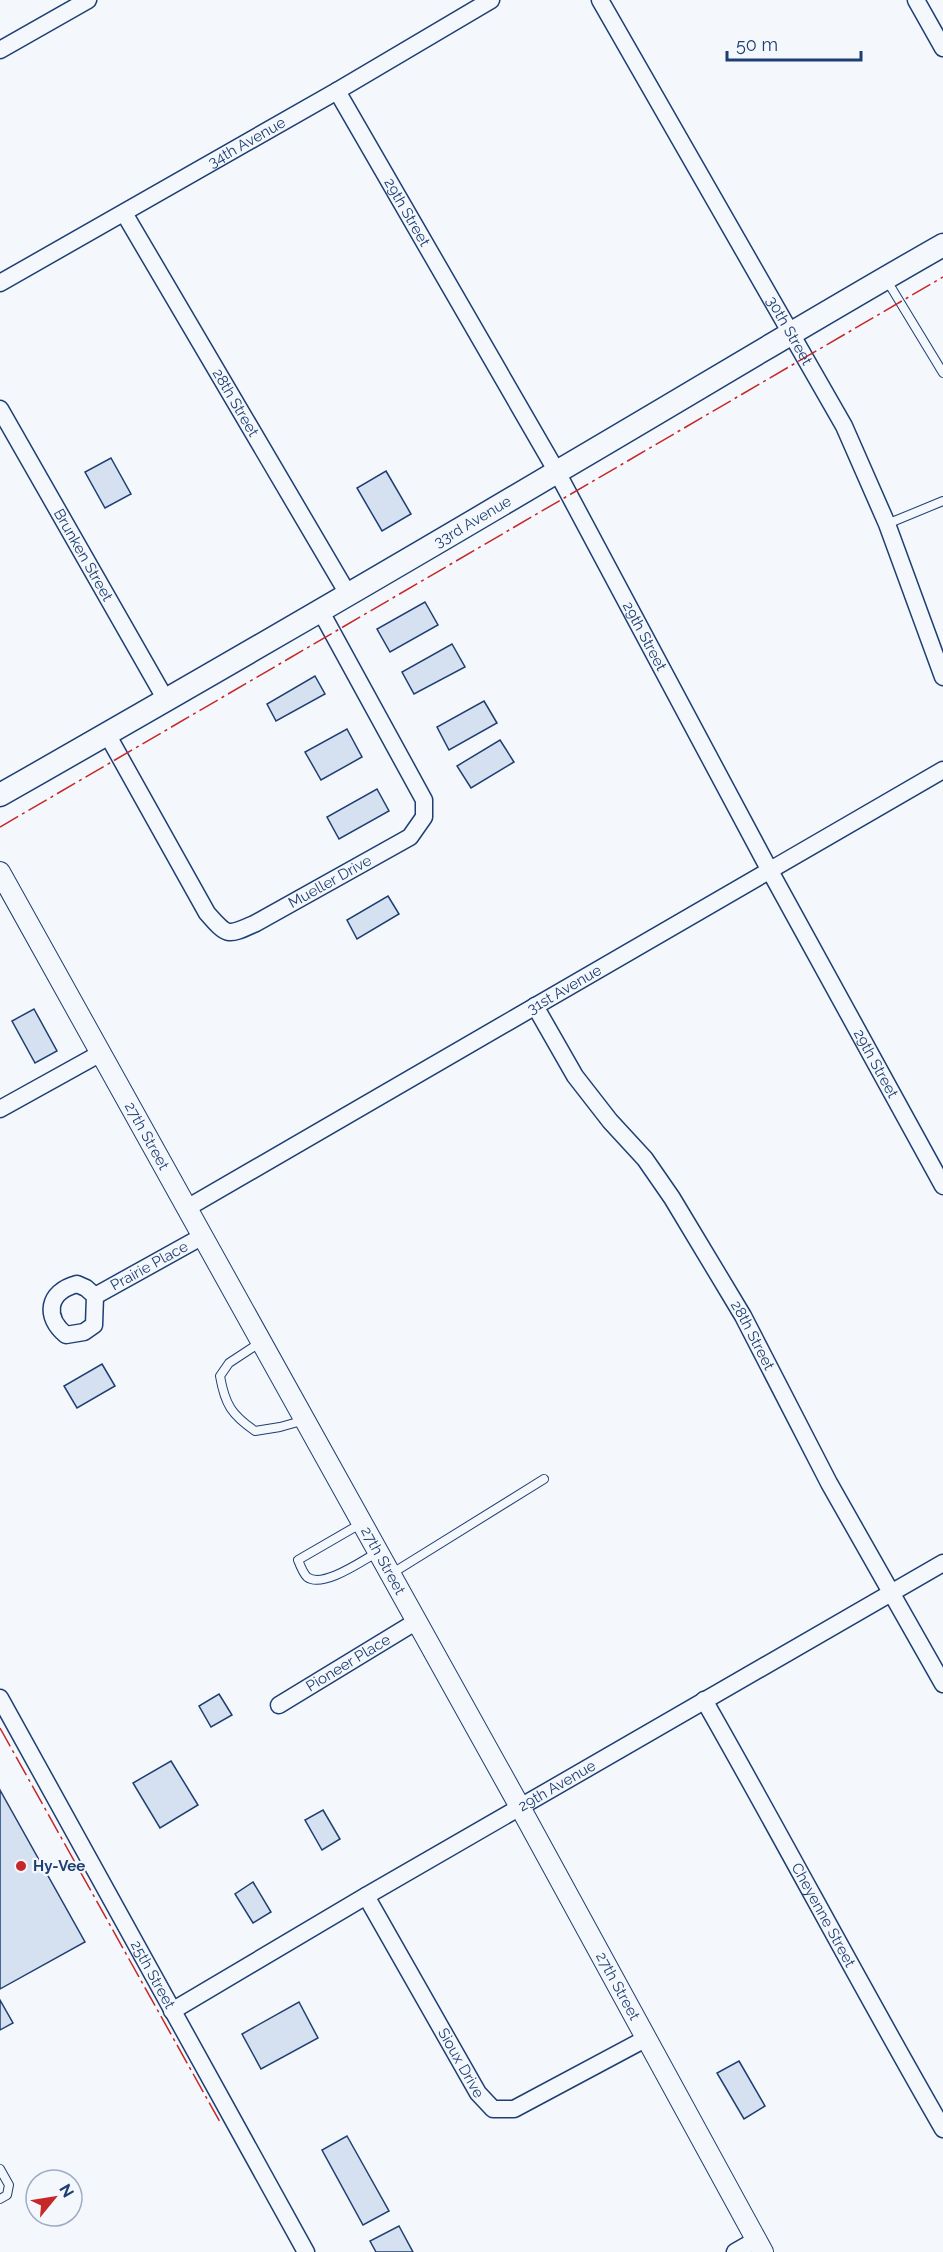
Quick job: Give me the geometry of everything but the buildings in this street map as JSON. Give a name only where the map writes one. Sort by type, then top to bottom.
[{"type":"main road","name":"33rd Avenue","points":[[0,795],[557,472],[791,331],[943,245]]},
{"type":"street","points":[[0,50],[88,0]]},
{"type":"street","name":"34th Avenue","points":[[0,283],[337,91],[491,0]]},
{"type":"street","name":"30th Street","points":[[600,0],[844,426],[887,524],[943,677]]},
{"type":"street","points":[[916,0],[943,48]]},
{"type":"street","name":"29th Street","points":[[337,91],[557,472],[770,871],[943,1186]]},
{"type":"street","name":"28th Street","points":[[124,213],[348,594]]},
{"type":"street","name":"Brunken Street","points":[[0,409],[166,700]]},
{"type":"street","name":"Mueller Drive","points":[[107,734],[207,913],[222,931],[233,933],[256,923],[410,837],[424,817],[424,800],[320,610]]},
{"type":"street","name":"31st Avenue","points":[[187,1208],[943,770]]},
{"type":"street","name":"27th Street","points":[[0,872],[520,1807],[760,2246]]},
{"type":"street","name":"28th Street","points":[[535,1006],[575,1076],[610,1121],[645,1159],[684,1217],[743,1316],[829,1483],[943,1684]]},
{"type":"street","points":[[0,1109],[101,1053]]},
{"type":"street","name":"Prairie Place","points":[[95,1296],[203,1236]]},
{"type":"street","name":"29th Avenue","points":[[172,2011],[366,1896],[943,1563]]},
{"type":"street","name":"Pioneer Place","points":[[279,1705],[417,1621]]},
{"type":"street","name":"25th Street","points":[[0,1698],[306,2252]]},
{"type":"street","name":"Cheyenne Street","points":[[704,1700],[784,1841],[870,2002],[943,2129]]},
{"type":"street","name":"Sioux Drive","points":[[366,1896],[478,2093],[493,2109],[514,2109],[647,2038]]},
{"type":"street","points":[[735,2252],[760,2246]]},
{"type":"lane","points":[[885,278],[943,373]]},
{"type":"lane","points":[[887,524],[943,501]]},
{"type":"lane","points":[[261,1342],[229,1364],[220,1376],[227,1404],[238,1419],[255,1431],[280,1428],[305,1420]]},
{"type":"lane","points":[[391,1574],[544,1479]]},
{"type":"lane","points":[[362,1523],[298,1560],[302,1570],[308,1578],[320,1581],[378,1552]]},
{"type":"lane","points":[[0,2169],[9,2185],[7,2195],[0,2199]]},
{"type":"power","points":[[0,827],[943,277]]},
{"type":"power","points":[[0,1728],[220,2122]]},
{"type":"place","name":"Hy-Vee","points":[[21,1866]]}]
